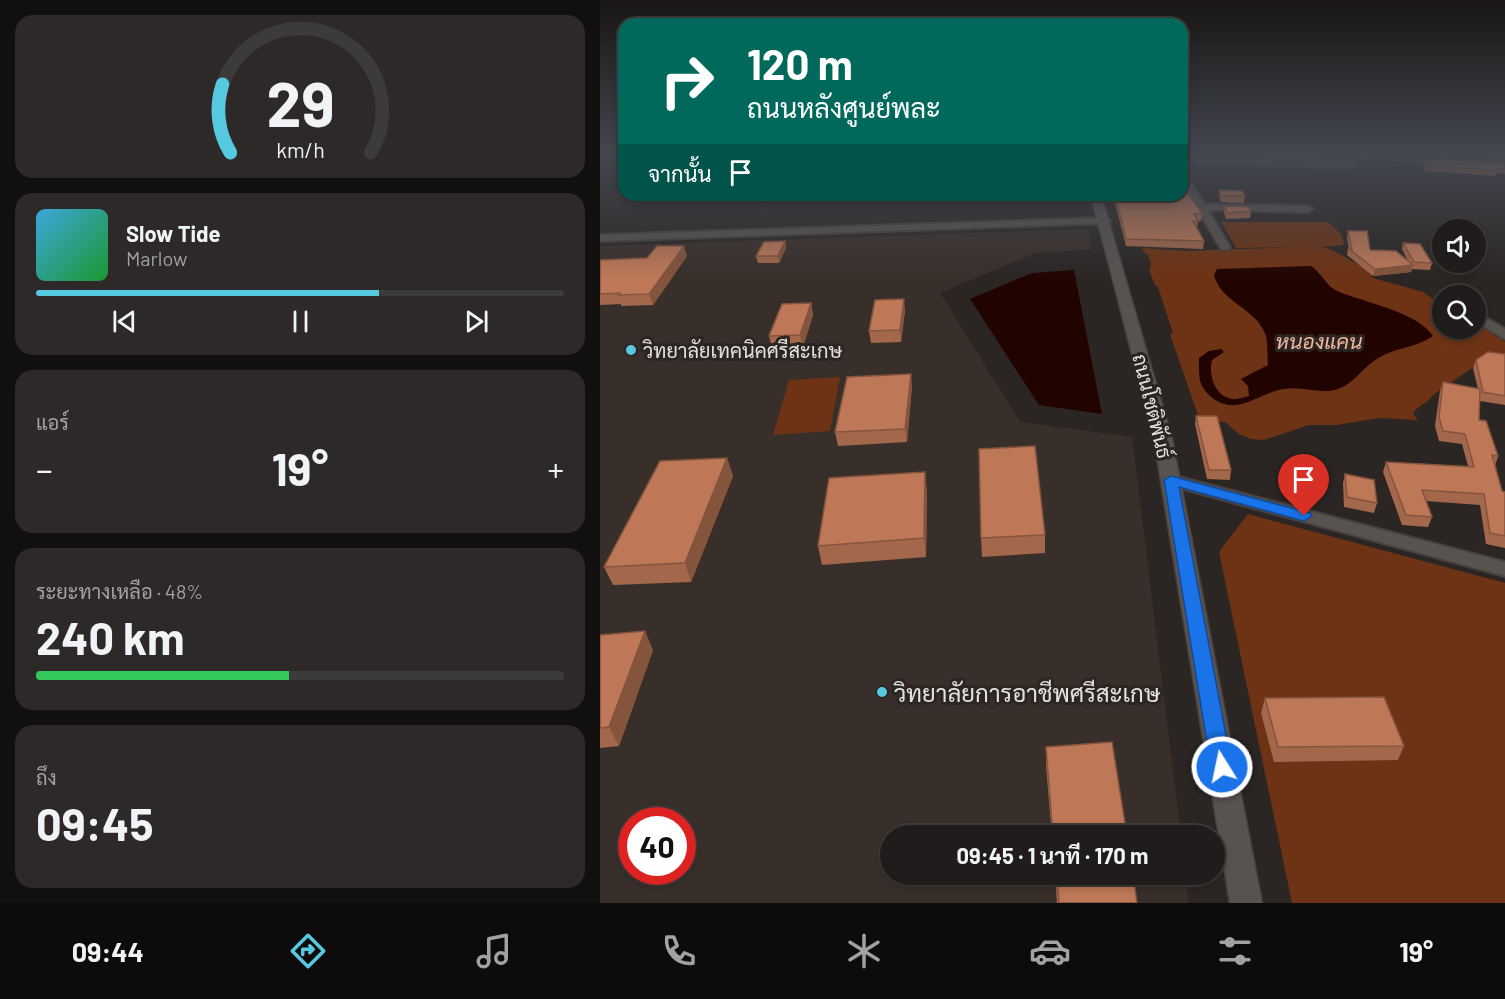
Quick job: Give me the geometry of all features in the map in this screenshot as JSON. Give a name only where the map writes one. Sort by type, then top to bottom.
[{"type":"street","points":[[1195,195],[1226,247]]},
{"type":"street","name":"ถนนโชติพันธ์","points":[[1098,201],[1163,439],[1246,903]]},
{"type":"street","points":[[1202,207],[1308,209]]},
{"type":"street","points":[[600,238],[1105,221]]},
{"type":"street","points":[[1486,323],[1505,335]]},
{"type":"street","points":[[1171,480],[1505,569]]},
{"type":"shaded area","points":[[1221,222],[1328,222],[1342,235],[1344,245],[1322,247],[1372,272],[1373,278],[1423,292],[1432,298],[1432,339],[1486,339],[1486,330],[1505,342],[1505,355],[1491,355],[1433,395],[1413,414],[1418,420],[1379,418],[1337,425],[1309,425],[1264,440],[1251,439],[1239,434],[1225,422],[1200,421],[1170,334],[1173,333],[1158,287],[1149,270],[1151,264],[1148,255],[1142,251],[1144,248],[1186,251],[1298,247],[1236,248]]},
{"type":"shaded area","name":"วิทยาลัยการอาชีพศรีสะเกษ","points":[[1089,229],[1091,249],[1035,253],[940,293],[1020,422],[1132,437],[1180,825],[880,825],[880,885],[1186,885],[1189,903],[600,903],[600,246]]},
{"type":"shaded area","points":[[840,377],[830,431],[773,435],[789,380]]},
{"type":"shaded area","points":[[1248,514],[1505,583],[1505,903],[1292,903],[1219,552]]},
{"type":"water","name":"หนองแคน","points":[[1311,266],[1337,291],[1403,314],[1425,327],[1432,337],[1381,356],[1348,384],[1338,389],[1325,391],[1284,389],[1236,405],[1221,403],[1208,394],[1202,386],[1199,358],[1209,351],[1221,349],[1224,352],[1212,360],[1212,379],[1222,395],[1236,399],[1249,396],[1248,386],[1241,379],[1268,365],[1267,339],[1261,326],[1218,285],[1214,275],[1217,269]]},
{"type":"water","points":[[1074,270],[1102,414],[1039,405],[970,299],[1032,273]]},
{"type":"building","points":[[1189,195],[1202,213],[1194,214],[1198,221],[1193,221],[1204,241],[1126,239],[1116,201],[1188,201]]},
{"type":"building","points":[[1225,206],[1249,207],[1251,211],[1227,213]]},
{"type":"building","points":[[1348,231],[1367,231],[1370,250],[1396,251],[1413,265],[1375,269],[1348,248],[1352,249]]},
{"type":"building","points":[[785,241],[778,256],[756,256],[764,242]]},
{"type":"building","points":[[1403,243],[1420,244],[1432,263],[1414,262]]},
{"type":"building","points":[[657,246],[684,246],[649,294],[600,294],[600,260],[647,258]]},
{"type":"building","points":[[904,299],[900,330],[869,331],[875,300]]},
{"type":"building","points":[[811,303],[800,335],[769,336],[782,304]]},
{"type":"building","points":[[1488,352],[1505,354],[1505,396],[1483,392],[1476,360]]},
{"type":"building","points":[[911,374],[905,429],[835,432],[847,377]]},
{"type":"building","points":[[1443,382],[1480,389],[1479,420],[1486,421],[1498,456],[1492,455],[1502,491],[1505,492],[1505,536],[1490,533],[1484,494],[1422,490],[1432,517],[1406,515],[1386,462],[1474,467],[1465,434],[1443,431],[1439,417]]},
{"type":"building","points":[[1196,416],[1217,416],[1231,470],[1209,470]]},
{"type":"building","points":[[1035,446],[1045,535],[981,538],[979,449]]},
{"type":"building","points":[[727,458],[685,563],[604,567],[660,461]]},
{"type":"building","points":[[925,472],[924,538],[818,546],[829,478]]},
{"type":"building","points":[[1345,474],[1374,480],[1377,503],[1347,497]]},
{"type":"building","points":[[645,631],[609,727],[600,728],[600,635]]},
{"type":"building","points":[[1384,697],[1404,746],[1278,747],[1265,698]]},
{"type":"building","points":[[1112,742],[1125,825],[1052,825],[1046,747]]},
{"type":"building","points":[[1058,885],[1135,885],[1137,903],[1059,903]]},
{"type":"place","name":"วิทยาลัยเทคนิคศรีสะเกษ","points":[[631,350]]},
{"type":"place","name":"วิทยาลัยการอาชีพศรีสะเกษ","points":[[882,692]]},
{"type":"route","points":[[1222,767],[1171,480],[1304,516]]}]
